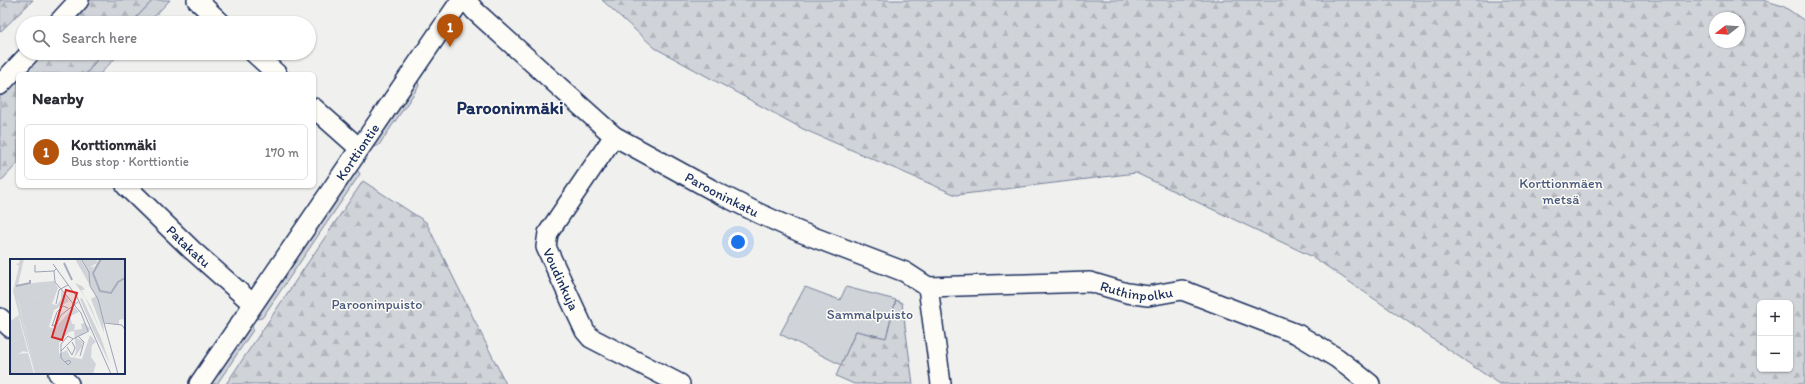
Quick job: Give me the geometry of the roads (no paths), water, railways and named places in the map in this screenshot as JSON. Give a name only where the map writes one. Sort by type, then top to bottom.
[{"type":"street","points":[[64,16],[79,0]]},
{"type":"street","points":[[197,0],[214,16]]},
{"type":"street","name":"Korttiontie","points":[[199,384],[461,0]]},
{"type":"street","name":"Parooninkatu","points":[[466,0],[475,11],[614,136],[718,194],[758,213],[905,272],[923,282],[928,287]]},
{"type":"street","points":[[0,85],[23,60]]},
{"type":"street","points":[[262,60],[275,72]]},
{"type":"street","points":[[316,110],[359,148]]},
{"type":"street","name":"Voudinkuja","points":[[614,136],[548,233],[546,247],[585,331],[591,338],[680,384]]},
{"type":"street","name":"Patakatu","points":[[128,188],[192,250],[253,304]]},
{"type":"street","name":"Ruthinpolku","points":[[928,287],[1090,282],[1127,293],[1148,296],[1182,290],[1298,334],[1337,358],[1370,384]]},
{"type":"street","points":[[928,287],[941,384]]},
{"type":"street","points":[[0,318],[10,327]]},
{"type":"street","points":[[59,374],[69,384]]},
{"type":"place","name":"Korttionmäki","points":[[450,47]]},
{"type":"district","name":"Parooninmäki","points":[[510,108]]},
{"type":"park label","name":"Korttionmäen metsä","points":[[1561,192]]},
{"type":"park label","name":"Parooninpuisto","points":[[377,304]]},
{"type":"park label","name":"Sammalpuisto","points":[[870,314]]}]
